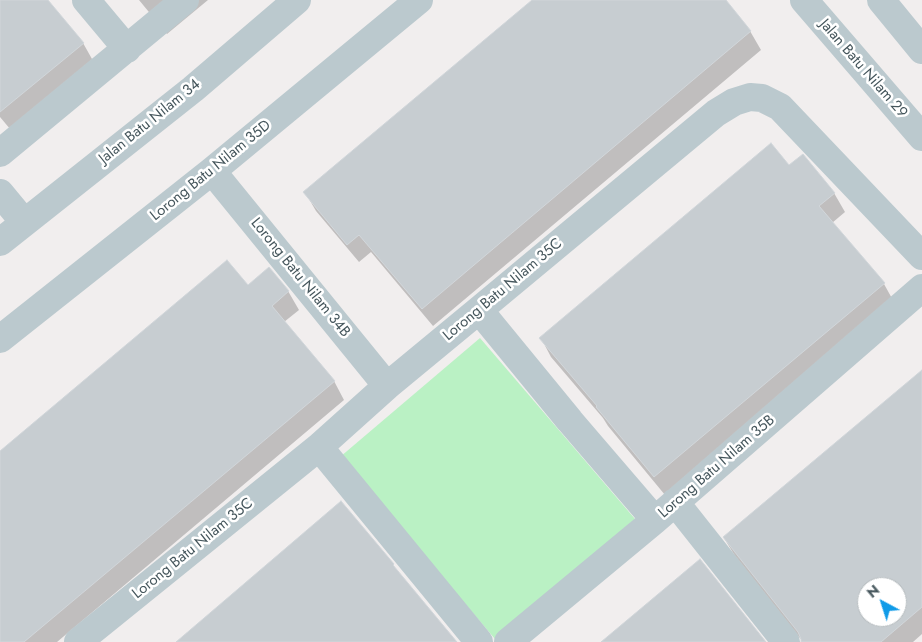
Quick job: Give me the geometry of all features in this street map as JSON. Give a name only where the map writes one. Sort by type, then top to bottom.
[{"type":"street","points":[[86,0],[127,49]]},
{"type":"street","points":[[0,153],[184,0]]},
{"type":"street","name":"Jalan Batu Nilam 34","points":[[0,242],[192,88],[297,0]]},
{"type":"street","name":"Lorong Batu Nilam 35D","points":[[0,339],[212,171],[419,0]]},
{"type":"street","name":"Jalan Batu Nilam 29","points":[[804,0],[922,138]]},
{"type":"street","points":[[881,0],[922,50]]},
{"type":"street","name":"Lorong Batu Nilam 35C","points":[[78,642],[319,447],[387,386],[716,112],[734,102],[750,97],[762,98],[780,107],[922,256]]},
{"type":"street","name":"Lorong Batu Nilam 34B","points":[[212,171],[387,386]]},
{"type":"street","points":[[0,192],[24,222]]},
{"type":"street","name":"Lorong Batu Nilam 35B","points":[[508,642],[655,520],[922,288]]},
{"type":"street","points":[[480,310],[570,421],[655,520]]},
{"type":"street","points":[[319,447],[479,642]]},
{"type":"street","points":[[676,502],[786,642]]},
{"type":"green space","points":[[480,338],[635,519],[495,639],[340,457]]},
{"type":"building","points":[[0,0],[48,0],[84,43],[0,112]]},
{"type":"building","points":[[532,0],[726,0],[751,31],[422,309],[359,235],[347,245],[303,192]]},
{"type":"building","points":[[771,143],[789,165],[803,154],[835,193],[819,206],[885,283],[654,477],[539,338]]},
{"type":"building","points":[[227,260],[248,285],[269,267],[289,291],[272,306],[335,381],[24,642],[0,642],[0,451]]},
{"type":"building","points":[[922,370],[922,607],[907,620],[907,577],[857,577],[857,627],[899,627],[881,642],[801,642],[798,632],[723,537]]},
{"type":"building","points":[[341,501],[457,642],[176,642]]},
{"type":"building","points":[[700,559],[766,642],[601,642],[694,564]]}]
